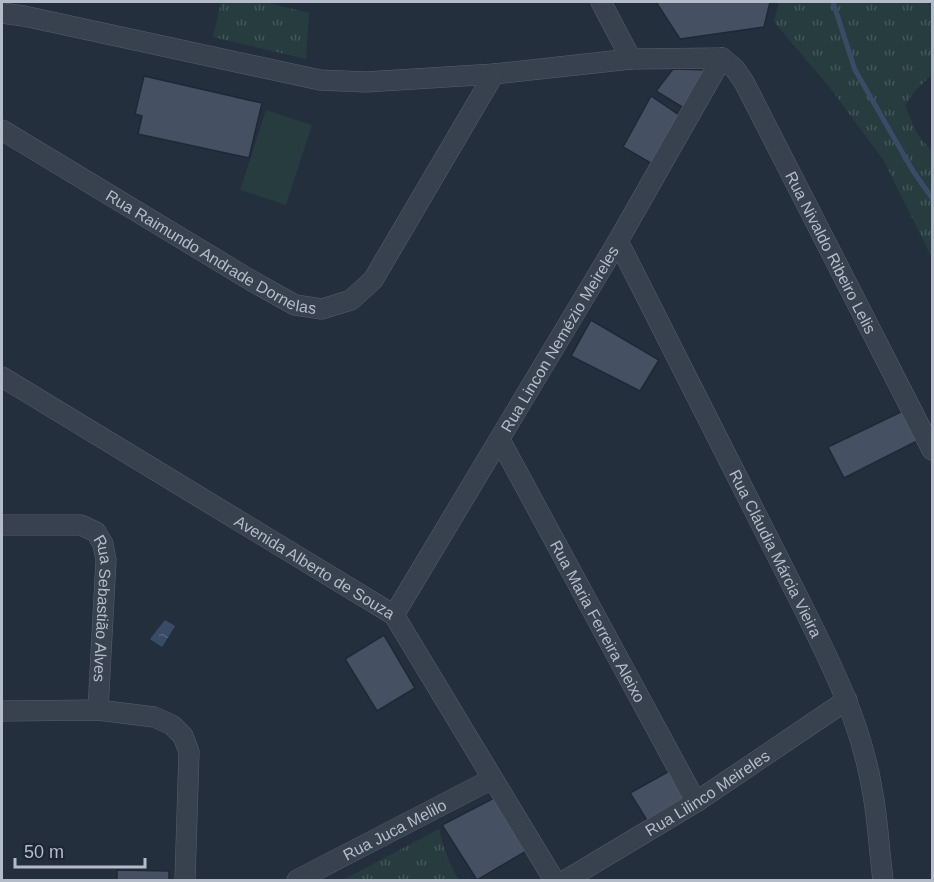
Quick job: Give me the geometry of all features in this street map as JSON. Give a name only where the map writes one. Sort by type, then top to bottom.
[{"type":"street","points":[[601,2],[631,59]]},
{"type":"street","points":[[2,13],[320,80],[366,82],[494,74],[631,59],[722,58]]},
{"type":"street","name":"Rua Lincon Nemézio Meireles","points":[[394,615],[618,241],[722,58]]},
{"type":"street","name":"Rua Nivaldo Ribeiro Lelis","points":[[722,58],[735,69],[744,82],[933,450]]},
{"type":"street","name":"Rua Raimundo Andrade Dornelas","points":[[2,130],[260,286],[295,305],[322,309],[351,300],[373,280],[494,74]]},
{"type":"street","name":"Rua Cláudia Márcia Vieira","points":[[618,241],[825,651],[847,700],[864,750],[873,790],[883,880]]},
{"type":"street","name":"Avenida Alberto de Souza","points":[[2,376],[394,615],[554,880]]},
{"type":"street","name":"Rua Maria Ferreira Aleixo","points":[[500,440],[696,802]]},
{"type":"street","name":"Rua Sebastião Alves","points":[[2,525],[81,525],[96,532],[104,544],[106,560],[98,710]]},
{"type":"street","name":"Rua Lilinco Meireles","points":[[566,880],[696,802],[847,700]]},
{"type":"street","points":[[2,722],[2,711],[98,710],[154,717],[172,725],[183,736],[189,752],[185,880]]},
{"type":"street","name":"Rua Juca Melilo","points":[[297,880],[492,779]]},
{"type":"green space","points":[[221,2],[264,2],[309,13],[306,59],[213,37]]},
{"type":"green space","points":[[779,2],[927,2],[932,7],[932,74],[915,91],[905,106],[917,133],[932,152],[932,258],[884,161],[831,89],[774,22]]},
{"type":"green space","points":[[266,110],[312,125],[286,205],[240,190]]},
{"type":"green space","points":[[439,829],[452,868],[459,880],[343,880]]},
{"type":"water","points":[[165,620],[175,626],[162,647],[150,639]]},
{"type":"building","points":[[656,2],[770,2],[764,27],[680,39]]},
{"type":"building","points":[[673,69],[710,70],[687,110],[656,91]]},
{"type":"building","points":[[144,76],[262,103],[249,158],[138,134],[142,116],[135,114]]},
{"type":"building","points":[[651,96],[682,117],[654,165],[623,147]]},
{"type":"building","points":[[591,320],[659,360],[640,391],[571,356]]},
{"type":"building","points":[[905,410],[921,439],[844,478],[828,447]]},
{"type":"building","points":[[384,635],[415,688],[377,711],[345,659]]},
{"type":"building","points":[[673,769],[689,799],[648,822],[630,793]]},
{"type":"building","points":[[496,797],[528,850],[477,880],[442,825]]},
{"type":"building","points":[[117,870],[169,871],[169,880],[117,880]]},
{"type":"waterway","points":[[833,2],[855,70],[913,171],[932,198]]}]
